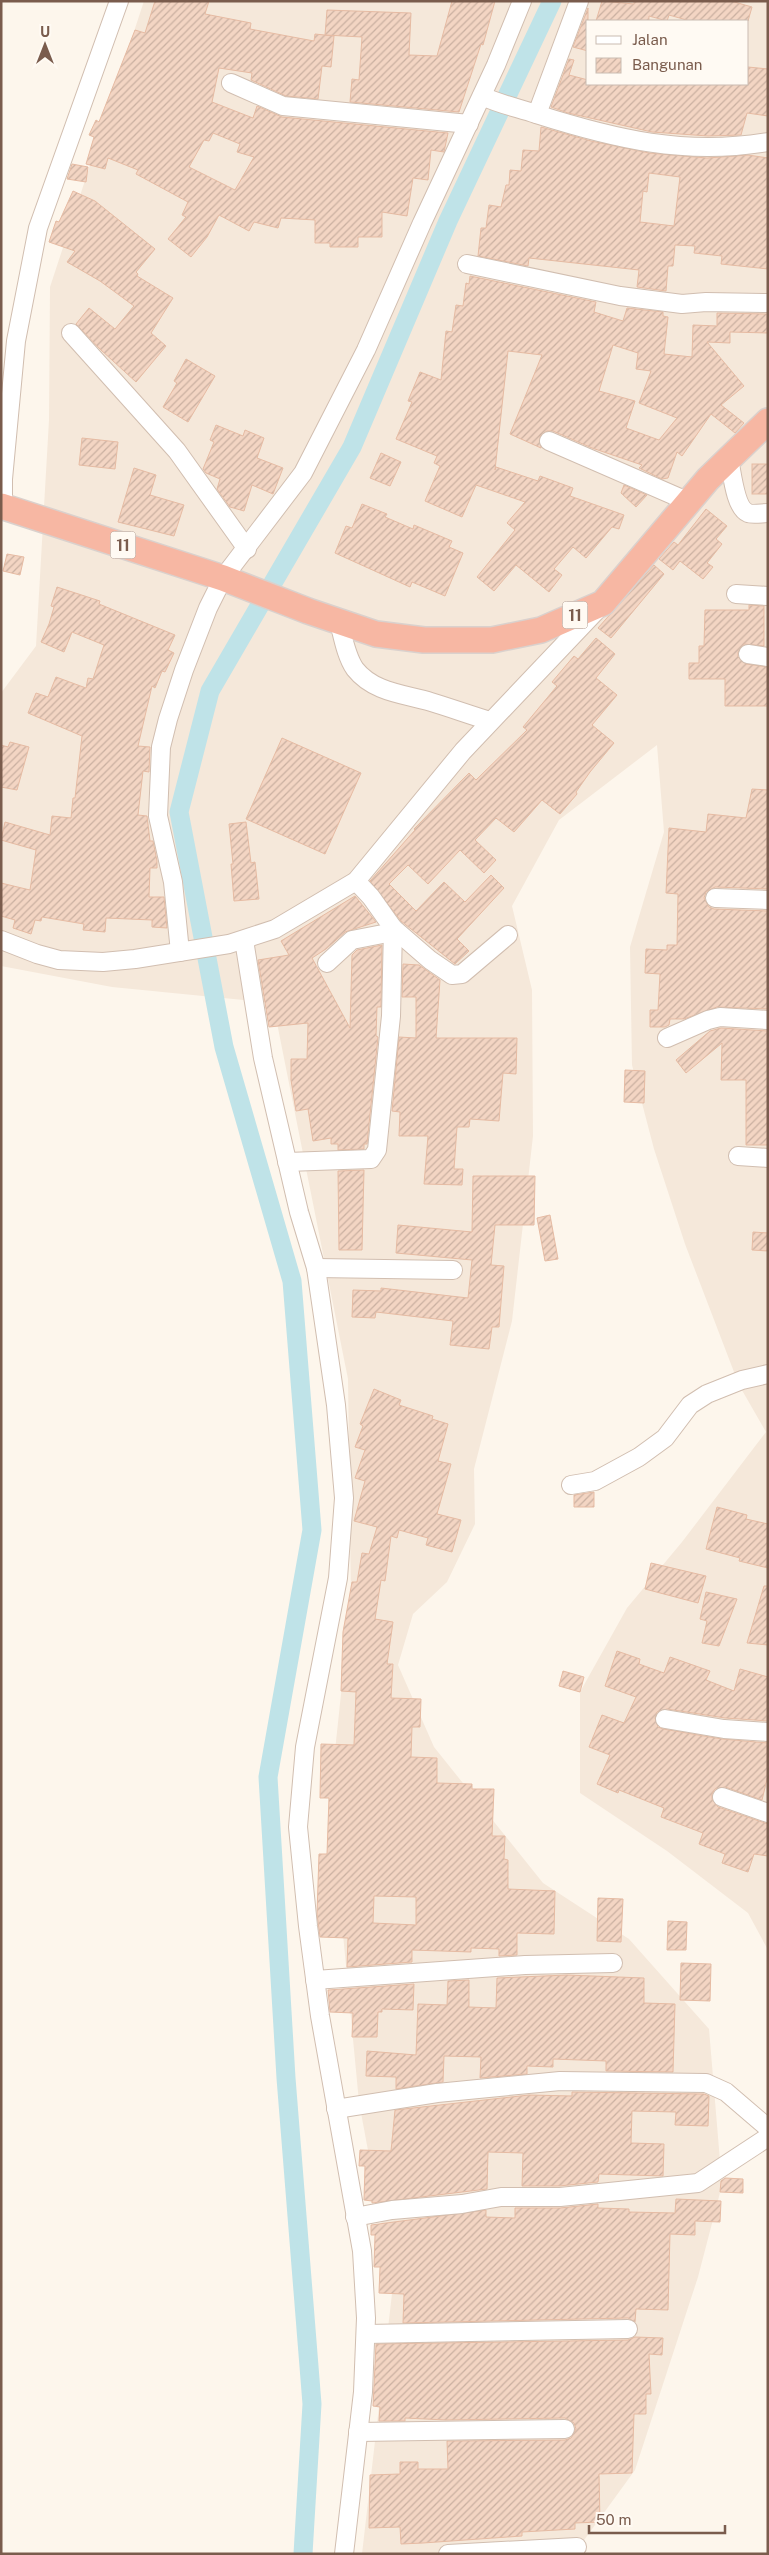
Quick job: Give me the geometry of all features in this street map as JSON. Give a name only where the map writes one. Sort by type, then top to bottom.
[{"type":"highway","name":"11","points":[[2,506],[234,583],[376,634],[414,639],[492,640],[541,630],[603,603],[708,478],[768,421]]},
{"type":"street","points":[[2,506],[2,480],[16,341],[38,228],[119,1]]},
{"type":"street","points":[[185,951],[173,882],[158,816],[161,747],[184,670],[208,608],[234,583],[247,549],[303,472],[366,350],[422,222],[469,124],[486,97],[522,1]]},
{"type":"street","points":[[535,113],[579,1]]},
{"type":"street","points":[[231,83],[283,106],[469,124]]},
{"type":"street","points":[[486,97],[613,137],[661,146],[705,148],[768,142]]},
{"type":"street","points":[[467,264],[620,296],[682,304],[706,302],[768,303]]},
{"type":"street","points":[[71,333],[177,451],[247,549]]},
{"type":"street","points":[[549,441],[689,502]]},
{"type":"street","points":[[729,459],[738,503],[743,510],[749,514],[768,513]]},
{"type":"street","points":[[736,594],[768,596]]},
{"type":"street","points":[[1,940],[60,960],[104,962],[236,942],[275,929],[356,881],[490,721],[603,603]]},
{"type":"street","points":[[339,622],[345,644],[355,668],[372,683],[386,690],[429,701],[490,721]]},
{"type":"street","points":[[748,654],[768,657]]},
{"type":"street","points":[[356,881],[371,897],[394,930],[430,960],[452,975],[462,974],[508,935]]},
{"type":"street","points":[[715,898],[768,900]]},
{"type":"street","points":[[328,963],[352,940],[394,930]]},
{"type":"street","points":[[287,1162],[370,1159],[378,1150],[391,1016],[394,930]]},
{"type":"street","points":[[236,942],[287,1162],[316,1268],[336,1405],[344,1498],[338,1578],[304,1747],[298,1827],[315,1980],[362,2251],[366,2334],[358,2432],[344,2554]]},
{"type":"street","points":[[666,1038],[708,1020],[720,1017],[768,1020]]},
{"type":"street","points":[[738,1156],[768,1158]]},
{"type":"street","points":[[316,1268],[453,1270]]},
{"type":"street","points":[[571,1485],[595,1480],[639,1457],[665,1438],[690,1404],[707,1394],[742,1380],[768,1374]]},
{"type":"street","points":[[665,1719],[724,1729],[768,1732]]},
{"type":"street","points":[[722,1797],[768,1813]]},
{"type":"street","points":[[315,1980],[525,1965],[614,1963]]},
{"type":"street","points":[[336,2109],[437,2093],[560,2082],[706,2083],[726,2092],[768,2128]]},
{"type":"street","points":[[355,2218],[392,2210],[462,2204],[501,2197],[560,2197],[698,2183],[768,2137]]},
{"type":"street","points":[[366,2334],[628,2329]]},
{"type":"street","points":[[358,2432],[565,2429]]},
{"type":"street","points":[[448,2554],[577,2547]]},
{"type":"shaded area","points":[[144,1],[768,1],[768,1950],[748,1913],[667,1851],[580,1793],[580,1692],[627,1608],[682,1542],[766,1432],[739,1385],[685,1244],[654,1149],[632,1065],[630,947],[664,832],[657,745],[559,820],[512,906],[532,990],[533,1136],[512,1321],[474,1469],[475,1524],[447,1582],[413,1614],[398,1665],[434,1747],[543,1883],[629,1939],[709,2029],[722,2185],[698,2277],[635,2470],[574,2554],[362,2554],[393,2285],[359,2102],[330,1798],[351,1600],[348,1379],[273,1003],[112,987],[1,966],[1,693],[36,646],[49,420],[50,287]]},
{"type":"building","points":[[155,1],[209,1],[205,14],[251,23],[250,29],[314,41],[315,34],[334,36],[331,67],[322,66],[318,99],[286,96],[251,80],[252,73],[219,68],[212,102],[253,118],[257,106],[282,117],[448,133],[444,152],[431,150],[428,180],[413,178],[407,216],[382,212],[382,237],[358,237],[358,247],[330,247],[330,243],[315,243],[315,220],[281,218],[278,228],[254,222],[249,231],[219,215],[207,237],[191,257],[168,239],[186,217],[182,215],[188,202],[136,174],[138,170],[108,158],[105,169],[86,164],[94,137],[89,135],[96,120],[99,122],[135,30],[145,33]],"holes":[[[213,133],[240,144],[237,152],[254,157],[235,190],[189,167],[204,140],[209,141]]]},
{"type":"building","points":[[452,1],[495,1],[483,45],[481,44],[459,112],[350,102],[352,79],[359,80],[362,37],[325,35],[327,10],[411,13],[409,55],[437,56]]},
{"type":"building","points":[[602,1],[634,4],[634,1],[731,1],[752,7],[748,20],[686,20],[669,15],[667,20],[649,16],[649,20],[596,20]]},
{"type":"building","points":[[588,8],[586,50],[573,47]]},
{"type":"building","points":[[569,59],[574,60],[569,75],[586,79],[586,85],[749,85],[749,67],[768,69],[768,116],[747,113],[741,135],[708,136],[652,132],[568,113],[551,107]]},
{"type":"building","points":[[541,127],[591,141],[649,153],[707,158],[748,155],[768,158],[768,269],[721,264],[722,256],[694,253],[695,246],[675,245],[673,266],[668,266],[666,291],[637,287],[639,270],[529,258],[528,266],[478,256],[481,228],[486,228],[489,205],[501,207],[506,185],[509,185],[510,170],[521,171],[523,150],[539,151]],"holes":[[[649,173],[680,177],[674,226],[640,222],[643,191],[647,192]]]},
{"type":"building","points":[[72,164],[88,167],[86,182],[67,179]]},
{"type":"building","points":[[73,191],[95,201],[155,249],[136,272],[137,276],[173,298],[151,333],[166,346],[136,382],[76,324],[89,308],[115,329],[134,306],[100,281],[67,262],[75,251],[49,242],[56,221],[59,222]]},
{"type":"building","points":[[470,276],[596,302],[594,312],[623,321],[627,308],[663,312],[663,316],[668,317],[664,354],[692,357],[693,325],[717,326],[717,313],[768,314],[768,333],[730,332],[730,343],[707,342],[744,386],[721,405],[744,423],[735,433],[711,414],[682,456],[677,452],[668,478],[662,479],[639,468],[642,465],[592,448],[553,431],[547,431],[540,436],[541,448],[510,434],[542,355],[508,351],[495,470],[496,467],[538,481],[540,476],[573,488],[570,496],[624,515],[619,529],[612,527],[586,558],[573,547],[554,569],[562,575],[549,592],[516,565],[494,591],[477,577],[515,530],[507,523],[525,502],[476,485],[462,517],[425,501],[440,466],[434,463],[437,456],[396,439],[412,402],[408,401],[420,372],[441,380],[446,331],[452,332],[456,305],[463,306],[466,283],[469,284]],"holes":[[[613,345],[638,353],[636,369],[651,371],[639,403],[677,418],[659,440],[626,428],[635,401],[599,391]]]},
{"type":"building","points":[[186,359],[215,376],[188,422],[163,407],[177,383],[174,381]]},
{"type":"building","points":[[216,425],[243,436],[245,430],[264,438],[257,458],[283,468],[273,494],[252,485],[244,511],[230,507],[217,489],[220,479],[206,473],[203,469],[214,442],[210,440]]},
{"type":"building","points":[[82,438],[118,442],[115,469],[79,465]]},
{"type":"building","points":[[381,453],[401,462],[390,486],[370,478]]},
{"type":"building","points":[[752,464],[768,464],[768,494],[752,494]]},
{"type":"building","points":[[134,468],[156,475],[150,495],[184,505],[174,536],[118,522]]},
{"type":"building","points":[[624,485],[647,495],[636,507],[621,493]]},
{"type":"building","points":[[362,504],[387,514],[385,517],[413,529],[414,525],[452,541],[449,547],[463,553],[445,596],[412,582],[410,587],[335,553],[346,526],[352,528]]},
{"type":"building","points":[[706,509],[727,526],[716,539],[722,544],[707,563],[713,567],[703,579],[680,561],[673,570],[659,559],[674,542],[678,545]]},
{"type":"building","points":[[7,554],[24,557],[20,575],[3,571]]},
{"type":"building","points":[[654,565],[664,574],[611,638],[598,628]]},
{"type":"building","points":[[57,587],[100,601],[99,604],[175,635],[168,650],[174,653],[165,672],[162,671],[155,688],[152,686],[138,746],[150,747],[149,772],[143,771],[138,815],[147,816],[150,841],[153,841],[157,861],[157,868],[150,868],[149,897],[164,897],[167,928],[152,927],[152,920],[106,918],[105,932],[83,930],[84,924],[42,917],[41,921],[35,920],[31,934],[13,928],[15,920],[1,916],[1,883],[30,890],[36,850],[1,840],[5,822],[50,835],[52,816],[71,818],[73,798],[75,798],[82,736],[28,713],[36,693],[48,697],[56,677],[86,688],[88,678],[93,679],[104,645],[72,632],[64,652],[41,642],[54,607],[51,606]]},
{"type":"building","points":[[749,605],[764,606],[764,646],[744,644],[738,652],[738,657],[746,664],[768,667],[768,706],[725,706],[725,679],[689,679],[689,663],[699,663],[699,646],[704,646],[705,610],[749,610]]},
{"type":"building","points":[[596,638],[615,654],[596,678],[617,695],[592,725],[614,743],[590,772],[576,792],[577,794],[560,814],[542,800],[514,832],[496,818],[475,840],[496,860],[484,873],[460,850],[428,884],[408,865],[389,884],[416,911],[444,882],[465,902],[491,875],[504,888],[457,939],[469,951],[455,964],[401,921],[370,881],[414,829],[469,773],[476,780],[527,730],[523,727],[557,686],[552,682],[574,656],[578,659]]},
{"type":"building","points":[[282,738],[361,773],[325,854],[246,819]]},
{"type":"building","points":[[10,742],[29,747],[17,790],[1,787],[1,745],[8,747]]},
{"type":"building","points":[[752,789],[768,790],[768,889],[715,887],[706,892],[704,898],[709,907],[714,909],[768,911],[768,1009],[717,1007],[684,1019],[670,1019],[669,1025],[665,1027],[650,1027],[650,1010],[658,1010],[660,974],[645,973],[646,949],[667,950],[667,945],[677,945],[678,894],[666,893],[669,828],[706,832],[708,814],[746,818]]},
{"type":"building","points":[[246,822],[251,863],[255,862],[259,899],[234,901],[229,824]]},
{"type":"building","points":[[355,896],[376,922],[345,932],[326,949],[312,958],[350,1028],[352,955],[357,950],[382,945],[381,1007],[377,1007],[376,1036],[378,1037],[367,1144],[364,1144],[364,1149],[338,1150],[338,1144],[331,1144],[331,1138],[313,1141],[308,1109],[296,1111],[291,1080],[291,1059],[307,1059],[308,1023],[269,1027],[258,960],[289,955],[281,941]]},
{"type":"building","points":[[403,964],[419,965],[440,980],[436,1038],[517,1038],[516,1074],[503,1073],[499,1121],[470,1119],[469,1127],[457,1127],[454,1169],[463,1169],[462,1185],[424,1184],[428,1136],[399,1136],[400,1112],[392,1111],[399,1037],[416,1038],[416,997],[402,997]]},
{"type":"building","points":[[721,1028],[768,1031],[768,1145],[746,1145],[746,1080],[721,1080],[722,1043],[686,1073],[676,1060],[710,1031]]},
{"type":"building","points":[[625,1070],[645,1071],[644,1103],[624,1102]]},
{"type":"building","points":[[364,1170],[362,1250],[339,1250],[338,1171]]},
{"type":"building","points":[[473,1176],[535,1176],[534,1225],[495,1225],[491,1265],[504,1266],[499,1327],[492,1327],[489,1349],[450,1345],[453,1321],[376,1312],[375,1318],[352,1317],[353,1290],[381,1291],[381,1288],[468,1298],[472,1260],[396,1253],[398,1225],[472,1232]]},
{"type":"building","points":[[550,1215],[558,1259],[545,1261],[537,1218]]},
{"type":"building","points":[[753,1232],[768,1233],[768,1251],[752,1250]]},
{"type":"building","points":[[374,1389],[401,1400],[399,1405],[433,1416],[432,1419],[448,1424],[438,1461],[451,1464],[437,1514],[461,1520],[452,1552],[426,1545],[428,1538],[399,1530],[397,1538],[391,1536],[385,1581],[381,1580],[375,1619],[393,1622],[387,1664],[393,1664],[391,1698],[421,1699],[420,1727],[412,1727],[411,1757],[437,1758],[437,1783],[472,1784],[472,1789],[494,1789],[492,1836],[505,1836],[504,1859],[508,1860],[508,1889],[555,1891],[554,1934],[517,1933],[517,1955],[499,1956],[499,1949],[471,1948],[471,1952],[412,1950],[412,1962],[347,1967],[348,1938],[320,1937],[317,1914],[319,1854],[327,1854],[329,1798],[320,1798],[321,1744],[354,1745],[356,1692],[341,1691],[343,1632],[352,1582],[357,1582],[362,1553],[369,1554],[377,1527],[354,1521],[365,1481],[355,1478],[365,1450],[355,1447],[363,1426],[360,1424]],"holes":[[[374,1896],[416,1897],[416,1925],[373,1923]]]},
{"type":"building","points":[[594,1492],[594,1507],[574,1507],[574,1495]]},
{"type":"building","points":[[717,1507],[747,1515],[746,1519],[768,1524],[768,1568],[739,1561],[740,1558],[706,1549]]},
{"type":"building","points":[[651,1563],[706,1576],[698,1603],[645,1589]]},
{"type":"building","points":[[764,1586],[768,1586],[768,1645],[747,1643]]},
{"type":"building","points":[[706,1592],[737,1599],[719,1646],[702,1643],[707,1621],[700,1619]]},
{"type":"building","points":[[617,1651],[640,1659],[639,1664],[664,1673],[670,1657],[710,1671],[706,1680],[734,1691],[740,1669],[768,1677],[768,1721],[725,1718],[667,1709],[657,1712],[655,1718],[658,1727],[663,1729],[722,1739],[768,1743],[768,1775],[762,1800],[725,1787],[715,1789],[712,1794],[712,1799],[718,1807],[768,1824],[768,1856],[754,1854],[748,1872],[722,1863],[725,1854],[699,1844],[703,1833],[661,1817],[664,1808],[619,1790],[618,1793],[597,1784],[610,1755],[589,1747],[602,1715],[624,1723],[636,1697],[605,1686]]},
{"type":"building","points":[[563,1671],[584,1677],[580,1692],[559,1686]]},
{"type":"building","points":[[598,1898],[623,1899],[621,1942],[597,1941]]},
{"type":"building","points":[[668,1921],[687,1922],[686,1950],[667,1950]]},
{"type":"building","points":[[681,1963],[711,1964],[710,2001],[680,2000]]},
{"type":"building","points":[[567,1975],[644,1978],[644,2003],[675,2004],[673,2072],[606,2071],[606,2061],[553,2059],[553,2067],[527,2066],[527,2074],[480,2078],[481,2057],[444,2056],[443,2082],[396,2089],[396,2077],[366,2076],[367,2051],[416,2055],[418,2004],[447,2005],[448,1981],[469,1980],[469,2007],[496,2008],[497,1978]]},
{"type":"building","points":[[414,1984],[413,2010],[382,2009],[382,2012],[378,2012],[377,2037],[352,2037],[353,2013],[330,2012],[328,1990]]},
{"type":"building","points":[[572,2092],[704,2094],[709,2096],[708,2126],[675,2125],[676,2112],[632,2111],[631,2143],[664,2144],[663,2176],[599,2174],[598,2182],[559,2186],[522,2186],[523,2153],[488,2152],[487,2189],[372,2203],[372,2201],[364,2200],[365,2166],[359,2166],[360,2150],[391,2151],[395,2110],[529,2095],[572,2096]]},
{"type":"building","points":[[725,2178],[743,2179],[743,2193],[720,2192],[721,2181]]},
{"type":"building","points":[[676,2199],[721,2201],[720,2222],[695,2221],[695,2235],[670,2234],[668,2310],[636,2309],[635,2322],[628,2318],[403,2323],[404,2294],[379,2293],[380,2267],[374,2267],[375,2235],[371,2235],[371,2225],[486,2210],[486,2217],[515,2218],[515,2208],[560,2208],[598,2204],[598,2208],[629,2209],[629,2212],[675,2213]]},
{"type":"building","points":[[635,2337],[663,2338],[662,2355],[649,2354],[651,2394],[646,2394],[646,2414],[634,2414],[632,2473],[599,2474],[600,2522],[575,2523],[575,2529],[522,2532],[522,2536],[401,2544],[400,2527],[369,2528],[370,2475],[400,2474],[400,2462],[418,2462],[418,2469],[448,2469],[447,2441],[565,2440],[571,2438],[576,2429],[574,2423],[565,2418],[446,2420],[405,2418],[405,2421],[379,2421],[380,2407],[373,2406],[376,2344],[628,2340]]},
{"type":"waterway","points":[[303,2554],[312,2404],[286,2078],[268,1777],[312,1530],[292,1281],[224,1047],[179,812],[210,691],[352,447],[448,221],[552,1]]}]
